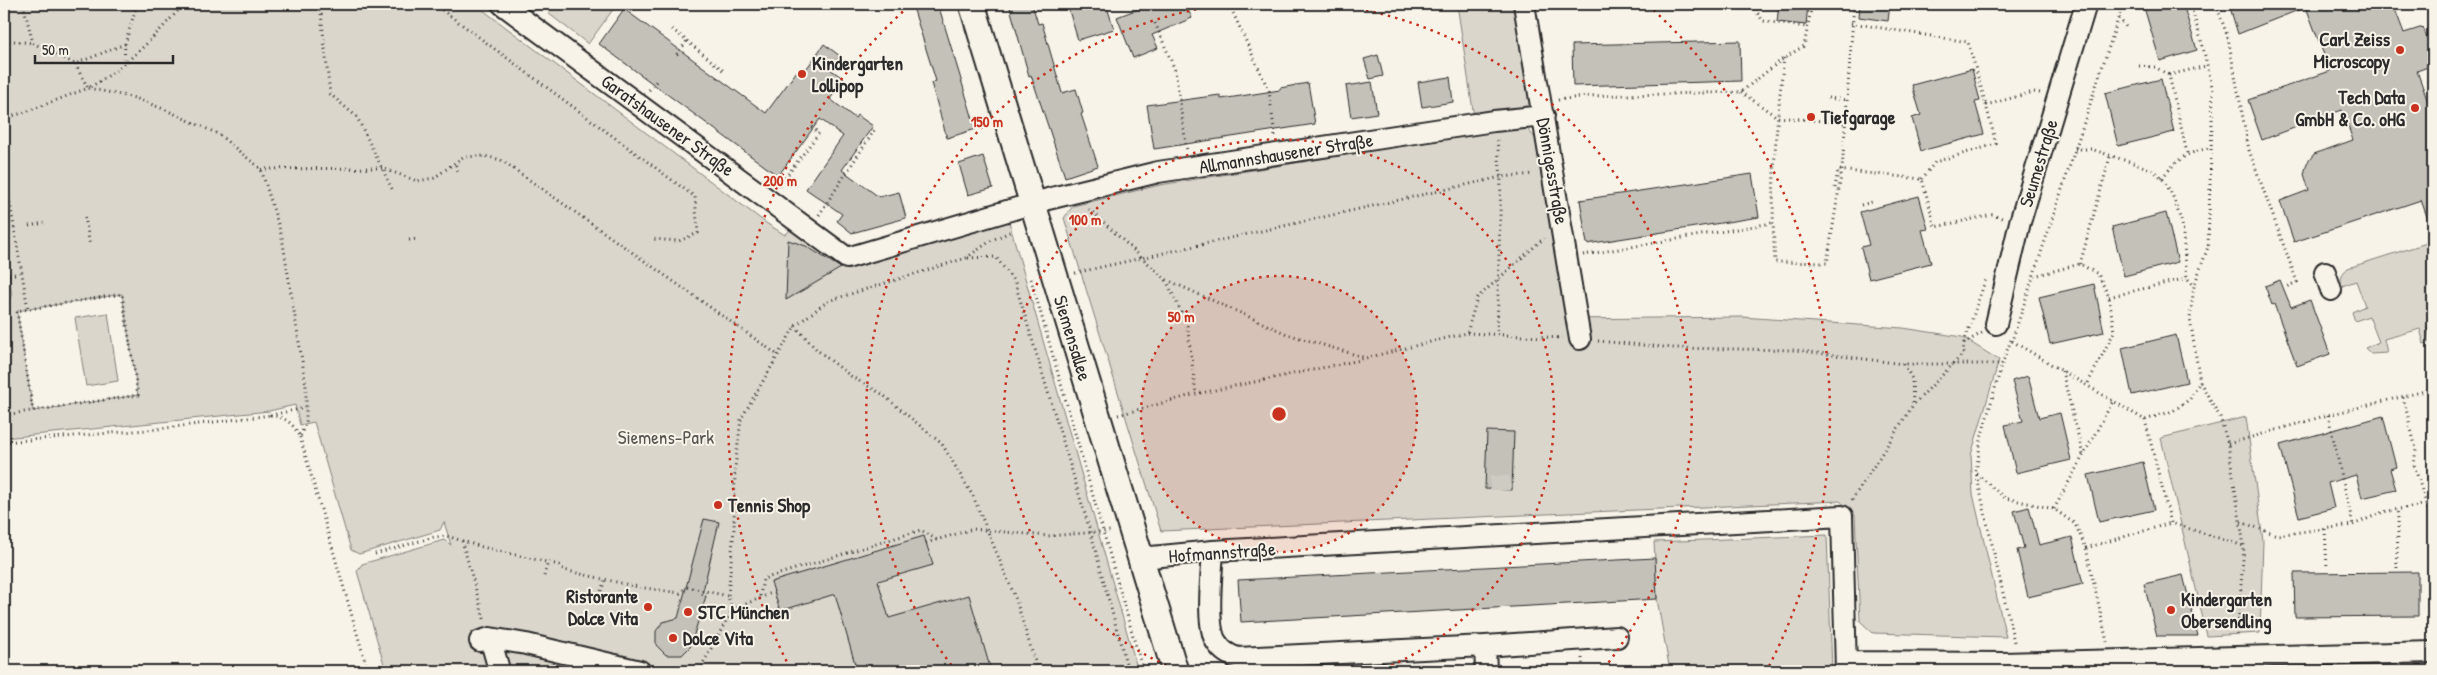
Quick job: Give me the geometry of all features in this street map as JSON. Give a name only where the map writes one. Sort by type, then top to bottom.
[{"type":"main road","name":"Siemensallee","points":[[972,4],[1042,277],[1141,558],[1174,671]]},
{"type":"street","name":"Garatshausener Straße","points":[[502,4],[770,199],[847,258],[1024,206]]},
{"type":"street","name":"Dönnigesstraße","points":[[1524,4],[1554,173],[1580,339]]},
{"type":"street","name":"Seumestraße","points":[[1996,324],[2020,222],[2086,4]]},
{"type":"street","name":"Allmannshausener Straße","points":[[1024,206],[1158,172],[1494,121],[1543,109]]},
{"type":"street","name":"Hofmannstraße","points":[[1141,558],[1213,551],[1842,516]]},
{"type":"street","points":[[1842,516],[1846,666],[2433,652]]},
{"type":"street","points":[[1213,551],[1211,624],[1215,642],[1226,654],[1238,658],[1484,646],[1617,637]]},
{"type":"street","points":[[485,640],[498,666]]},
{"type":"street","points":[[485,640],[526,644],[640,671]]},
{"type":"street","points":[[1484,646],[1486,671]]},
{"type":"path","points":[[23,4],[33,43]]},
{"type":"path","points":[[124,64],[124,44],[137,4]]},
{"type":"path","points":[[4,118],[23,113],[88,88],[108,78],[184,4]]},
{"type":"path","points":[[320,4],[330,94],[356,116],[392,189]]},
{"type":"path","points":[[434,4],[695,197],[698,232],[680,241],[652,239]]},
{"type":"path","points":[[1229,4],[1269,91],[1278,154]]},
{"type":"path","points":[[1756,4],[1756,11],[1762,21],[1806,27]]},
{"type":"path","points":[[1543,109],[1587,96],[1741,92],[1784,58],[1804,46],[1806,27],[1812,4]]},
{"type":"path","points":[[1784,58],[1776,117],[1772,223],[1775,262],[1827,263],[1842,170],[1851,23],[1854,4]]},
{"type":"path","points":[[2014,642],[1976,473],[1981,438],[2002,364],[2012,341],[2123,4]]},
{"type":"path","points":[[2190,4],[2202,43],[2213,91],[2209,148],[2208,247],[2194,286],[2190,319],[2200,382],[2220,417],[2228,444],[2244,546],[2237,634],[2238,656]]},
{"type":"path","points":[[2216,4],[2228,38],[2249,150],[2297,282],[2284,288]]},
{"type":"path","points":[[2118,18],[2126,27]]},
{"type":"path","points":[[1851,23],[1968,42],[1996,144],[1935,162],[1922,179]]},
{"type":"path","points":[[1155,24],[1174,70],[1189,168]]},
{"type":"path","points":[[672,29],[725,72]]},
{"type":"path","points":[[4,40],[33,43],[76,64],[88,88]]},
{"type":"path","points":[[676,55],[687,41]]},
{"type":"path","points":[[76,64],[124,44]]},
{"type":"path","points":[[2138,66],[2155,66],[2169,75],[2187,153]]},
{"type":"path","points":[[2169,75],[2206,66]]},
{"type":"path","points":[[88,88],[135,98],[218,134],[261,169],[282,237],[306,385],[306,421],[300,437]]},
{"type":"path","points":[[1741,92],[1776,117],[1845,123]]},
{"type":"path","points":[[1986,105],[2034,92],[2058,97]]},
{"type":"path","points":[[1828,98],[1846,100]]},
{"type":"path","points":[[2429,104],[2433,102]]},
{"type":"path","points":[[1494,121],[1501,177],[1498,334]]},
{"type":"path","points":[[770,199],[819,132],[811,127]]},
{"type":"path","points":[[809,230],[875,129]]},
{"type":"path","points":[[800,147],[805,151]]},
{"type":"path","points":[[2162,178],[2177,160],[2187,153],[2209,148]]},
{"type":"path","points":[[2075,149],[2091,149],[2110,157],[2151,169],[2162,178],[2172,194],[2182,223],[2188,278],[2194,286]]},
{"type":"path","points":[[261,169],[382,168],[417,181],[434,178],[463,157],[485,156],[501,160],[778,356]]},
{"type":"path","points":[[2080,264],[2110,157]]},
{"type":"path","points":[[456,164],[459,174]]},
{"type":"path","points":[[4,168],[28,309]]},
{"type":"path","points":[[1835,188],[1838,170],[1922,179]]},
{"type":"path","points":[[1143,671],[1104,533],[1042,277],[1501,177],[1554,173]]},
{"type":"path","points":[[1922,179],[1935,227],[1992,215],[2020,222]]},
{"type":"path","points":[[1072,193],[1165,279],[1287,334],[1366,358]]},
{"type":"path","points":[[1861,205],[1872,202]]},
{"type":"path","points":[[732,610],[728,596],[734,529],[735,468],[741,418],[795,326],[828,301],[966,258],[1017,228],[1024,206]]},
{"type":"path","points":[[85,217],[90,246]]},
{"type":"path","points":[[1467,333],[1477,298],[1562,221]]},
{"type":"path","points":[[29,226],[44,223]]},
{"type":"path","points":[[1568,258],[1772,223]]},
{"type":"path","points":[[409,240],[418,239]]},
{"type":"path","points":[[966,258],[996,257],[1015,284],[1092,534],[1128,671]]},
{"type":"path","points":[[2033,276],[2080,264],[2098,274],[2109,297],[2114,332],[2087,385]]},
{"type":"path","points":[[9,275],[22,273]]},
{"type":"path","points":[[2109,297],[2188,278]]},
{"type":"path","points":[[1165,279],[1188,324],[1196,394]]},
{"type":"path","points":[[4,415],[33,411],[138,396],[122,294],[17,311],[33,411]]},
{"type":"path","points":[[1842,516],[1913,405],[1951,364],[1963,354],[1964,343],[1996,324],[2012,341],[2145,420],[2171,523]]},
{"type":"path","points":[[795,326],[817,350],[852,377],[882,394],[942,444],[973,496],[1015,597],[1038,671]]},
{"type":"path","points":[[1118,415],[1196,394],[1366,358],[1467,333],[1580,339],[1674,348],[1794,350],[1903,364],[2002,364]]},
{"type":"path","points":[[1903,364],[1912,379],[1913,405]]},
{"type":"path","points":[[2062,371],[2083,456]]},
{"type":"path","points":[[2145,420],[2173,411],[2190,399],[2200,382]]},
{"type":"path","points":[[2228,444],[2328,415],[2433,389]]},
{"type":"path","points":[[2403,397],[2416,449],[2414,465],[2433,525]]},
{"type":"path","points":[[2054,509],[2113,401]]},
{"type":"path","points":[[4,442],[158,429],[271,415],[305,408]]},
{"type":"path","points":[[271,415],[285,418],[294,425],[300,437],[368,671]]},
{"type":"path","points":[[2328,415],[2353,526]]},
{"type":"path","points":[[1976,473],[2005,498],[2054,509],[2075,524],[2086,548],[2111,660]]},
{"type":"path","points":[[2240,522],[2277,535],[2353,526],[2383,512],[2433,503]]},
{"type":"path","points":[[2397,509],[2400,528],[2396,539],[2397,568]]},
{"type":"path","points":[[2086,548],[2171,523],[2244,546]]},
{"type":"path","points":[[926,543],[973,529],[1048,536],[1104,533],[1118,529]]},
{"type":"path","points":[[2326,529],[2327,568]]},
{"type":"path","points":[[760,596],[763,579],[921,530],[937,540]]},
{"type":"path","points":[[375,554],[434,537],[447,536],[559,565],[564,570],[605,580],[680,593],[687,587],[728,596]]},
{"type":"path","points":[[462,540],[485,640]]},
{"type":"path","points":[[544,576],[548,562]]},
{"type":"path","points":[[602,591],[605,580]]},
{"type":"path","points":[[699,671],[732,610],[760,596],[774,592]]},
{"type":"green space","name":"Siemens-Park","points":[[4,4],[475,4],[766,223],[785,235],[790,230],[834,261],[850,265],[1009,222],[1138,671],[488,671],[487,667],[484,671],[386,671],[357,571],[362,564],[444,540],[451,545],[444,522],[440,530],[359,554],[351,550],[314,422],[300,425],[295,405],[269,411],[4,438],[4,298],[12,297],[4,243]],"holes":[[[122,294],[138,395],[33,411],[17,311]]]},
{"type":"green space","points":[[555,4],[617,4],[588,44],[548,13]]},
{"type":"green space","points":[[1457,4],[1513,4],[1531,107],[1474,117]]},
{"type":"green space","points":[[1524,126],[1543,146],[1570,319],[1741,317],[1903,328],[1962,337],[1999,360],[1971,455],[1973,494],[2006,637],[1873,633],[1860,621],[1855,515],[1840,501],[1161,531],[1064,218],[1073,206],[1160,185]]},
{"type":"green space","points":[[2433,241],[2433,325],[2427,327],[2431,342],[2424,344],[2420,329],[2384,339],[2387,353],[2371,354],[2365,348],[2379,342],[2369,316],[2355,321],[2352,312],[2365,306],[2356,281],[2342,286],[2342,274],[2348,268]]},
{"type":"green space","points":[[108,313],[118,381],[86,386],[75,318]]},
{"type":"green space","points":[[2246,417],[2263,541],[2260,633],[2207,636],[2161,438]]},
{"type":"green space","points":[[1827,535],[1832,671],[1670,671],[1657,599],[1654,542]]},
{"type":"green space","points":[[1456,667],[1456,671],[1387,671]]},
{"type":"building","points":[[912,4],[938,4],[976,129],[947,138],[931,83],[936,81]]},
{"type":"building","points":[[1009,4],[1032,4],[1038,24],[1042,23],[1062,93],[1076,89],[1083,113],[1081,114],[1098,166],[1065,177],[1031,75],[1029,76]]},
{"type":"building","points":[[1067,4],[1106,4],[1114,29],[1078,40]]},
{"type":"building","points":[[1151,4],[1185,4],[1192,18],[1152,35],[1158,48],[1133,58],[1117,17]]},
{"type":"building","points":[[1779,4],[1808,4],[1806,25],[1777,22]]},
{"type":"building","points":[[1860,4],[1890,4],[1888,21],[1859,17]]},
{"type":"building","points":[[2143,4],[2183,4],[2197,50],[2160,61]]},
{"type":"building","points":[[2229,4],[2393,4],[2404,33],[2423,27],[2433,55],[2433,65],[2417,71],[2433,116],[2433,227],[2431,228],[2421,200],[2294,242],[2280,201],[2309,190],[2304,174],[2307,163],[2314,154],[2353,140],[2342,110],[2262,140],[2248,100],[2330,71],[2306,7],[2238,34]]},
{"type":"building","points":[[624,9],[766,113],[797,71],[802,75],[824,44],[840,56],[830,69],[844,79],[830,99],[855,118],[857,115],[873,126],[842,170],[879,197],[899,192],[906,218],[852,233],[837,221],[842,214],[806,189],[843,136],[820,119],[778,176],[599,44]]},
{"type":"building","points":[[1740,41],[1741,81],[1573,86],[1572,45]]},
{"type":"building","points":[[1378,55],[1383,76],[1370,79],[1364,59]]},
{"type":"building","points":[[1972,69],[1980,101],[1975,102],[1984,134],[1921,151],[1912,118],[1921,115],[1912,85]]},
{"type":"building","points":[[1450,77],[1453,102],[1422,107],[1418,82]]},
{"type":"building","points":[[2161,79],[2174,132],[2118,146],[2105,93]]},
{"type":"building","points":[[1372,82],[1377,113],[1351,117],[1346,86]]},
{"type":"building","points":[[1308,83],[1315,124],[1154,149],[1147,105],[1220,95],[1221,99],[1280,90],[1280,88]]},
{"type":"building","points":[[983,156],[993,188],[968,195],[959,164]]},
{"type":"building","points":[[1752,174],[1759,217],[1587,244],[1580,200]]},
{"type":"building","points":[[1919,196],[1928,229],[1922,230],[1931,263],[1869,279],[1861,247],[1869,245],[1860,212]]},
{"type":"building","points":[[2166,213],[2178,262],[2124,276],[2112,227]]},
{"type":"building","points":[[788,240],[806,246],[841,268],[786,300]]},
{"type":"building","points":[[2280,280],[2291,307],[2310,300],[2330,354],[2297,366],[2274,304],[2272,305],[2265,286]]},
{"type":"building","points":[[2094,284],[2104,332],[2050,344],[2039,297]]},
{"type":"building","points":[[2176,335],[2187,382],[2132,395],[2122,348]]},
{"type":"building","points":[[2028,376],[2039,418],[2060,413],[2071,460],[2016,473],[2005,425],[2023,421],[2012,381]]},
{"type":"building","points":[[2383,416],[2396,467],[2390,469],[2396,490],[2362,498],[2356,475],[2328,483],[2334,508],[2299,517],[2280,445]]},
{"type":"building","points":[[1487,431],[1514,432],[1512,490],[1485,489]]},
{"type":"building","points":[[2143,462],[2154,510],[2099,522],[2088,475]]},
{"type":"building","points":[[2029,507],[2039,545],[2072,537],[2083,584],[2028,597],[2017,550],[2024,548],[2014,511]]},
{"type":"building","points":[[704,519],[719,522],[702,595],[706,596],[690,647],[682,655],[666,655],[656,645],[656,631],[663,622],[678,618]]},
{"type":"building","points":[[924,536],[933,565],[878,581],[889,618],[969,595],[991,671],[857,671],[835,594],[780,611],[771,582]]},
{"type":"building","points":[[1655,558],[1657,599],[1241,622],[1238,580]]},
{"type":"building","points":[[2418,572],[2418,616],[2295,617],[2294,573]]},
{"type":"building","name":"Kindergarten Obersendling","points":[[2183,575],[2198,636],[2157,636],[2144,584]]},
{"type":"tunnel","points":[[1500,476],[1500,490]]},
{"type":"place","name":"Carl Zeiss Microscopy","points":[[2400,50]]},
{"type":"place","name":"Kindergarten Lollipop","points":[[802,74]]},
{"type":"place","name":"Tech Data GmbH & Co. oHG","points":[[2415,108]]},
{"type":"place","name":"Tiefgarage","points":[[1811,117]]},
{"type":"place","name":"Tennis Shop","points":[[718,505]]},
{"type":"place","name":"Ristorante Dolce Vita","points":[[648,607]]},
{"type":"place","name":"Kindergarten Obersendling","points":[[2171,610]]},
{"type":"place","name":"STC München","points":[[688,612]]},
{"type":"place","name":"Dolce Vita","points":[[673,638]]}]
